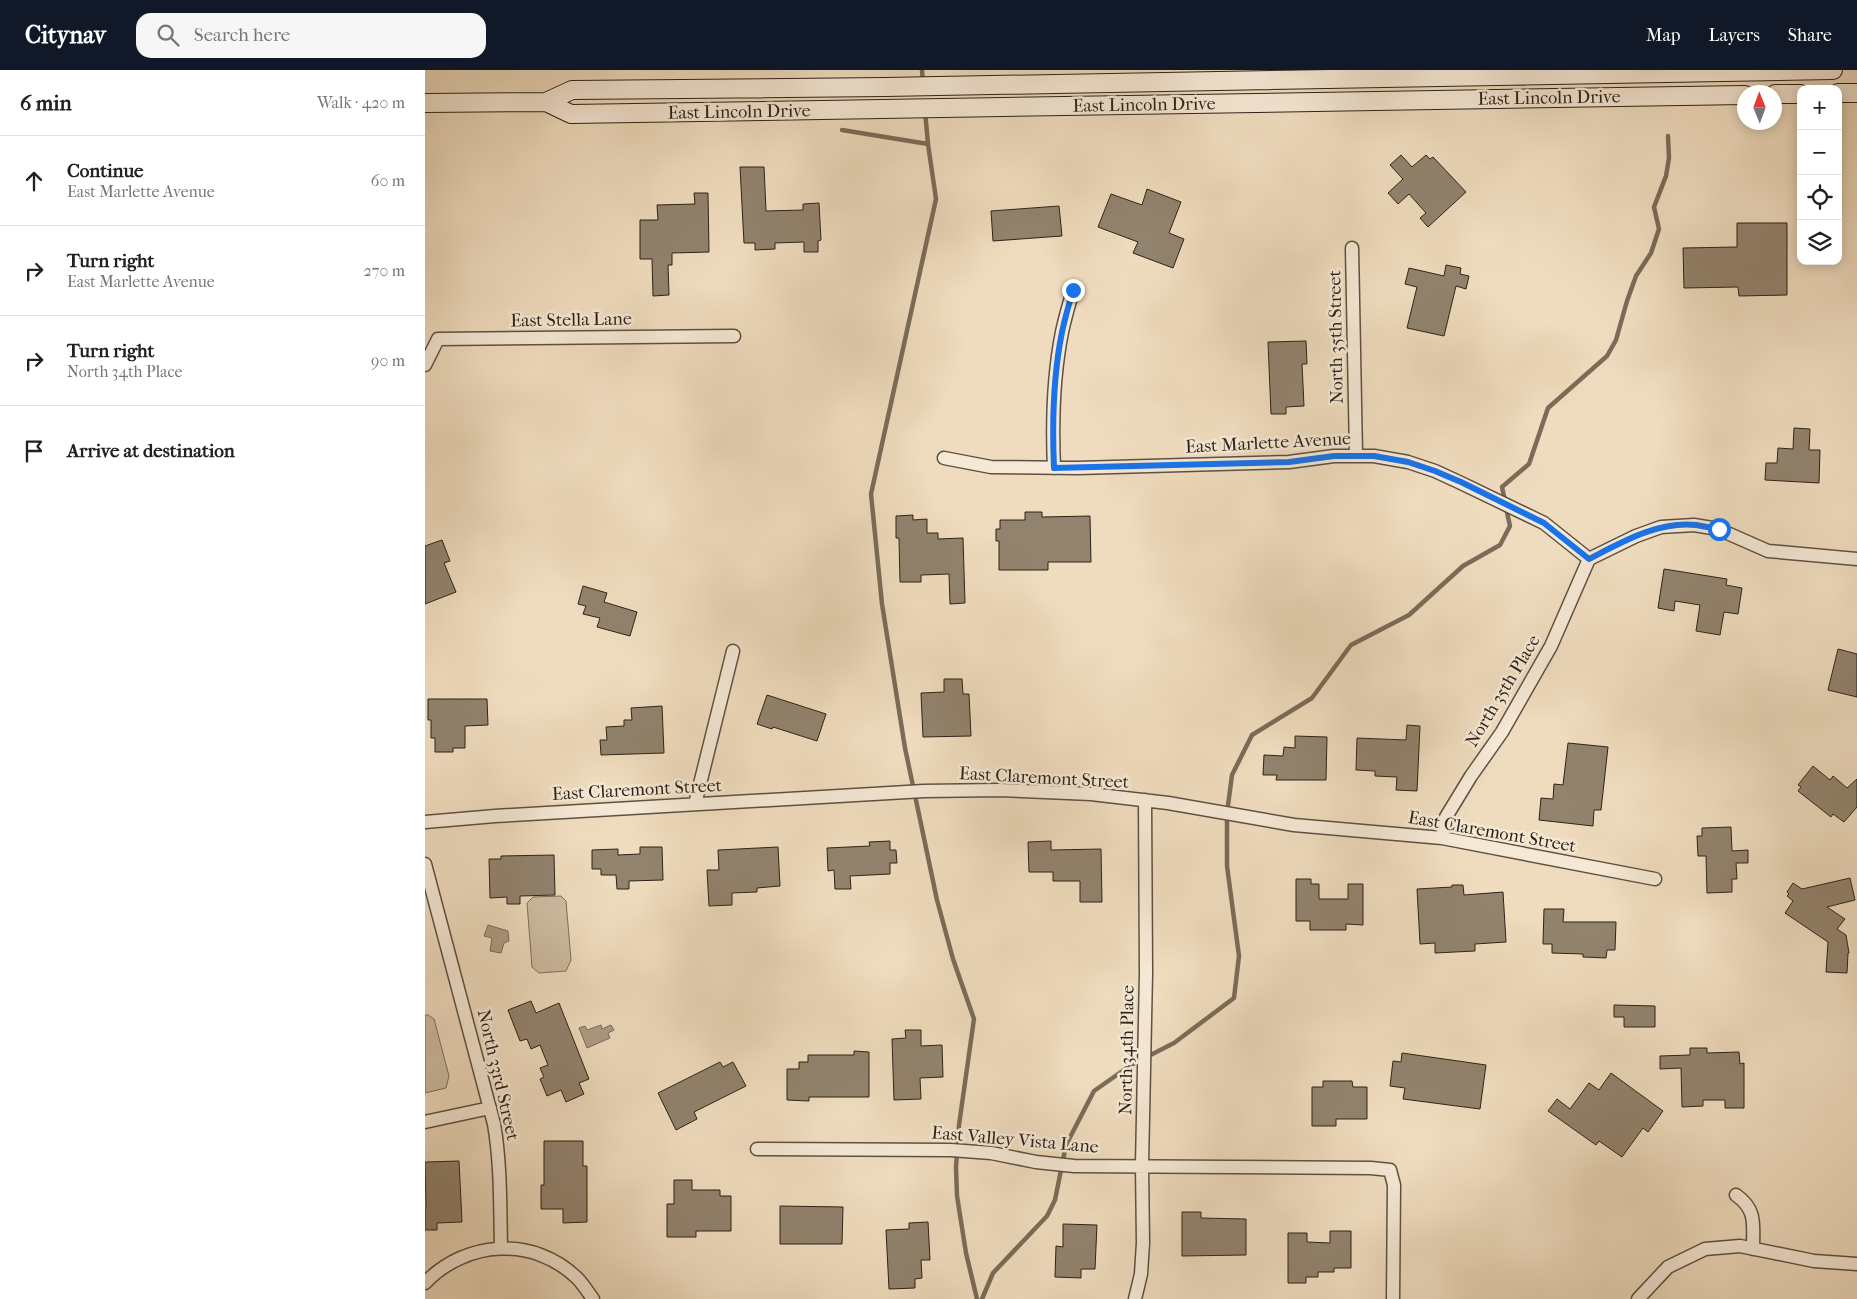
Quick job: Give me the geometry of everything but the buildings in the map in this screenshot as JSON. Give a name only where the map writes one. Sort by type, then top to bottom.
[{"type":"main road","name":"East Lincoln Drive","points":[[425,103],[546,102],[573,90],[885,87],[1383,74],[1833,70]]},
{"type":"main road","points":[[885,87],[885,109]]},
{"type":"main road","points":[[1842,93],[1857,93]]},
{"type":"main road","points":[[1782,94],[1797,94]]},
{"type":"main road","name":"East Lincoln Drive","points":[[546,102],[571,114],[1737,95]]},
{"type":"street","points":[[1383,74],[1383,101]]},
{"type":"street","name":"North 35th Street","points":[[1352,248],[1356,455]]},
{"type":"street","points":[[1054,468],[1053,426],[1056,376],[1062,332],[1073,290]]},
{"type":"street","name":"East Stella Lane","points":[[425,365],[438,339],[734,336]]},
{"type":"street","name":"East Marlette Avenue","points":[[943,458],[991,467],[1054,468],[1289,462],[1334,456],[1374,456],[1408,462],[1435,471],[1505,504],[1544,523],[1589,559]]},
{"type":"street","points":[[1589,559],[1635,536],[1652,530],[1661,527],[1694,524],[1719,529],[1768,551],[1857,559]]},
{"type":"street","name":"North 35th Place","points":[[1442,838],[1446,818],[1471,776],[1502,732],[1551,646],[1589,559]]},
{"type":"street","points":[[695,804],[733,651]]},
{"type":"street","name":"East Claremont Street","points":[[425,822],[924,791],[1000,790],[1091,794],[1168,803],[1294,825],[1442,838],[1655,879]]},
{"type":"street","name":"North 34th Place","points":[[1135,1299],[1141,1274],[1143,1244],[1142,1165],[1146,973],[1145,800]]},
{"type":"street","name":"North 33rd Street","points":[[425,864],[474,1045],[498,1147],[501,1248]]},
{"type":"street","points":[[425,1122],[489,1108]]},
{"type":"street","name":"East Valley Vista Lane","points":[[757,1148],[973,1151],[1074,1166],[1142,1165],[1371,1168],[1390,1170],[1394,1185],[1393,1299]]},
{"type":"street","points":[[1736,1195],[1747,1203],[1753,1221],[1753,1248]]},
{"type":"street","points":[[1638,1299],[1668,1267],[1687,1256],[1705,1249],[1740,1246],[1814,1261],[1857,1264]]},
{"type":"street","points":[[425,1283],[444,1266],[461,1257],[479,1251],[501,1248],[537,1254],[559,1264],[577,1278],[593,1299]]},
{"type":"shaded area","points":[[561,896],[566,901],[571,960],[566,971],[539,973],[532,967],[527,903],[533,897]]},
{"type":"shaded area","points":[[488,925],[508,931],[509,941],[504,943],[501,953],[490,951],[492,938],[484,936]]},
{"type":"shaded area","points":[[425,1015],[434,1019],[449,1076],[446,1088],[425,1093]]},
{"type":"shaded area","points":[[601,1025],[602,1029],[611,1025],[614,1030],[608,1033],[610,1038],[587,1048],[579,1028],[585,1026],[587,1030]]},
{"type":"waterway","points":[[922,70],[923,84]]},
{"type":"waterway","points":[[925,111],[936,199],[871,494],[882,604],[905,748],[937,900],[953,959],[974,1019],[959,1125],[956,1167],[957,1196],[966,1253],[977,1299]]},
{"type":"waterway","points":[[842,130],[928,144]]},
{"type":"waterway","points":[[1505,501],[1502,487],[1529,464],[1548,408],[1607,356],[1616,340],[1636,276],[1651,253],[1659,229],[1654,207],[1666,176],[1669,158],[1668,136]]},
{"type":"waterway","points":[[982,1299],[993,1273],[1047,1216],[1055,1200],[1066,1145],[1094,1091],[1131,1065],[1174,1043],[1234,998],[1239,956],[1227,866],[1227,813],[1232,775],[1252,735],[1312,698],[1351,645],[1409,615],[1463,566],[1500,545],[1510,526],[1506,508]]},
{"type":"route","points":[[1073,290],[1062,332],[1056,376],[1053,426],[1054,468],[1289,462],[1334,456],[1374,456],[1408,462],[1461,482],[1544,523],[1589,559],[1635,536],[1661,527],[1694,524],[1719,529]]}]
